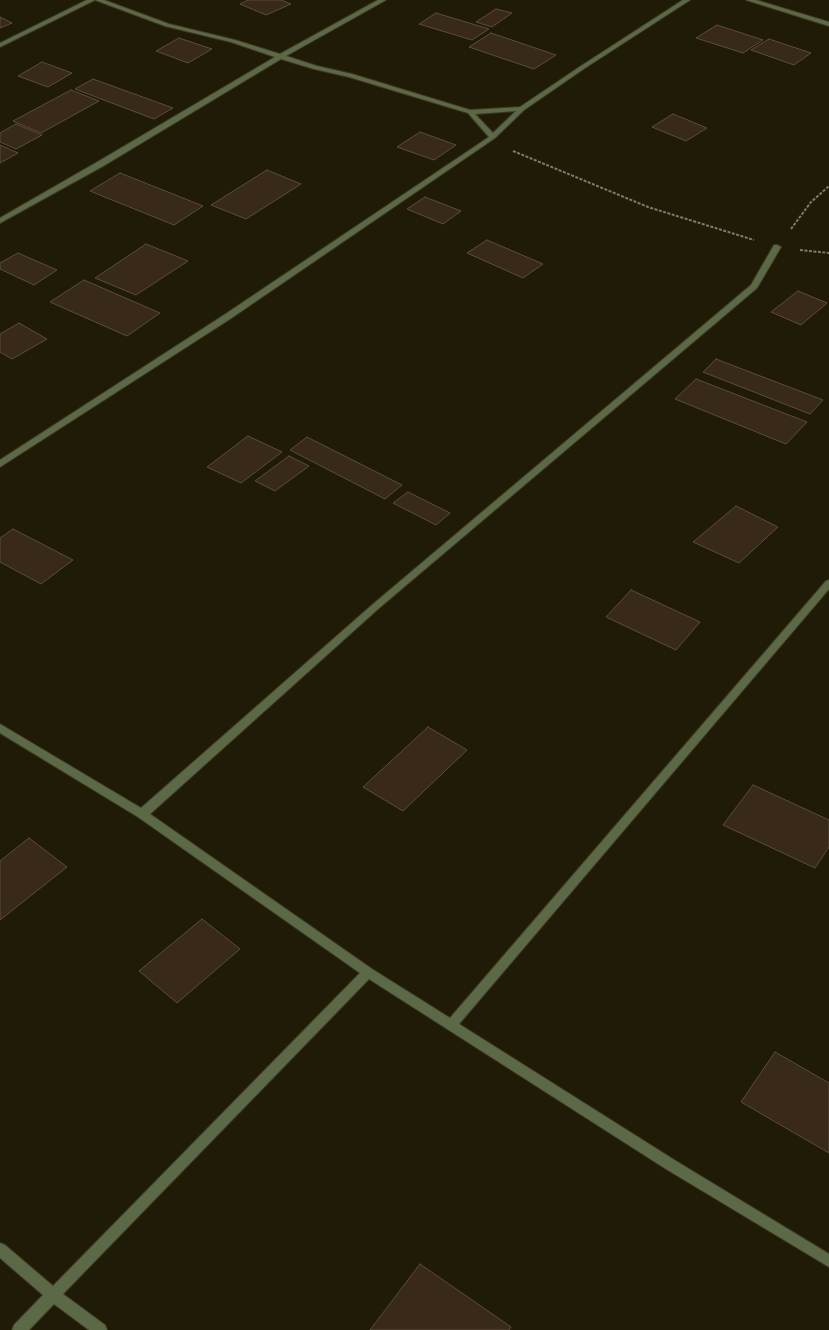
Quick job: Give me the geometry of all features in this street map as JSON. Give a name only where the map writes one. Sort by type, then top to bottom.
[{"type":"street","points":[[0,45],[92,0]]},
{"type":"street","points":[[98,0],[167,25],[233,41],[316,68],[350,75],[470,112],[522,109]]},
{"type":"street","points":[[0,221],[102,163],[280,57],[383,0]]},
{"type":"street","points":[[0,464],[234,312],[493,137],[522,109],[583,67],[687,0]]},
{"type":"street","points":[[749,0],[829,24]]},
{"type":"street","points":[[470,112],[493,137]]},
{"type":"street","points":[[142,814],[375,607],[754,286],[777,247]]},
{"type":"street","points":[[452,1024],[829,583]]},
{"type":"street","points":[[0,728],[142,814],[368,972],[452,1024],[665,1161],[829,1261]]},
{"type":"street","points":[[19,1330],[368,972]]},
{"type":"street","points":[[0,1248],[54,1295],[100,1330]]},
{"type":"path","points":[[493,137],[506,148],[648,207],[777,247],[829,254]]},
{"type":"path","points":[[777,247],[811,202],[829,186]]},
{"type":"building","points":[[248,0],[281,0],[291,4],[266,15],[240,4]]},
{"type":"building","points":[[496,9],[512,13],[492,27],[476,22]]},
{"type":"building","points":[[436,13],[489,29],[472,40],[419,24]]},
{"type":"building","points":[[0,17],[12,23],[0,28]]},
{"type":"building","points":[[717,25],[763,40],[743,53],[696,38]]},
{"type":"building","points":[[491,33],[556,55],[534,69],[469,47]]},
{"type":"building","points":[[179,38],[212,49],[188,63],[156,51]]},
{"type":"building","points":[[769,39],[811,53],[794,65],[751,50]]},
{"type":"building","points":[[42,62],[72,73],[48,87],[18,76]]},
{"type":"building","points":[[93,79],[173,108],[154,119],[75,89]]},
{"type":"building","points":[[71,90],[99,101],[41,133],[13,121]]},
{"type":"building","points":[[673,114],[707,128],[686,141],[652,127]]},
{"type":"building","points":[[16,124],[42,135],[16,149],[0,142],[0,133]]},
{"type":"building","points":[[420,132],[456,145],[434,160],[397,147]]},
{"type":"building","points":[[0,145],[18,153],[0,163]]},
{"type":"building","points":[[267,170],[301,184],[246,219],[211,205]]},
{"type":"building","points":[[120,173],[203,206],[174,225],[90,191]]},
{"type":"building","points":[[425,197],[461,211],[443,224],[407,209]]},
{"type":"building","points":[[487,240],[543,264],[523,278],[467,253]]},
{"type":"building","points":[[146,244],[188,261],[136,295],[95,278]]},
{"type":"building","points":[[18,253],[57,270],[34,285],[0,269],[0,263]]},
{"type":"building","points":[[84,280],[160,313],[127,336],[50,302]]},
{"type":"building","points":[[798,291],[827,303],[801,325],[771,312]]},
{"type":"building","points":[[19,323],[47,339],[12,359],[0,352],[0,334]]},
{"type":"building","points":[[716,359],[823,400],[810,414],[703,372]]},
{"type":"building","points":[[696,379],[807,422],[786,444],[675,399]]},
{"type":"building","points":[[248,436],[282,452],[241,483],[207,467]]},
{"type":"building","points":[[307,437],[402,485],[385,499],[290,450]]},
{"type":"building","points":[[289,456],[309,466],[275,491],[255,481]]},
{"type":"building","points":[[408,492],[450,513],[436,525],[393,503]]},
{"type":"building","points":[[736,506],[778,527],[739,563],[693,542]]},
{"type":"building","points":[[13,529],[73,560],[41,584],[0,562],[0,538]]},
{"type":"building","points":[[631,590],[700,622],[676,650],[606,617]]},
{"type":"building","points":[[428,727],[467,750],[403,811],[363,787]]},
{"type":"building","points":[[753,785],[829,820],[829,847],[815,868],[723,825]]},
{"type":"building","points":[[29,838],[67,867],[0,920],[0,861]]},
{"type":"building","points":[[202,919],[240,949],[177,1003],[139,971]]},
{"type":"building","points":[[775,1052],[829,1083],[829,1153],[741,1102]]},
{"type":"building","points":[[420,1264],[511,1327],[509,1330],[370,1330]]}]
